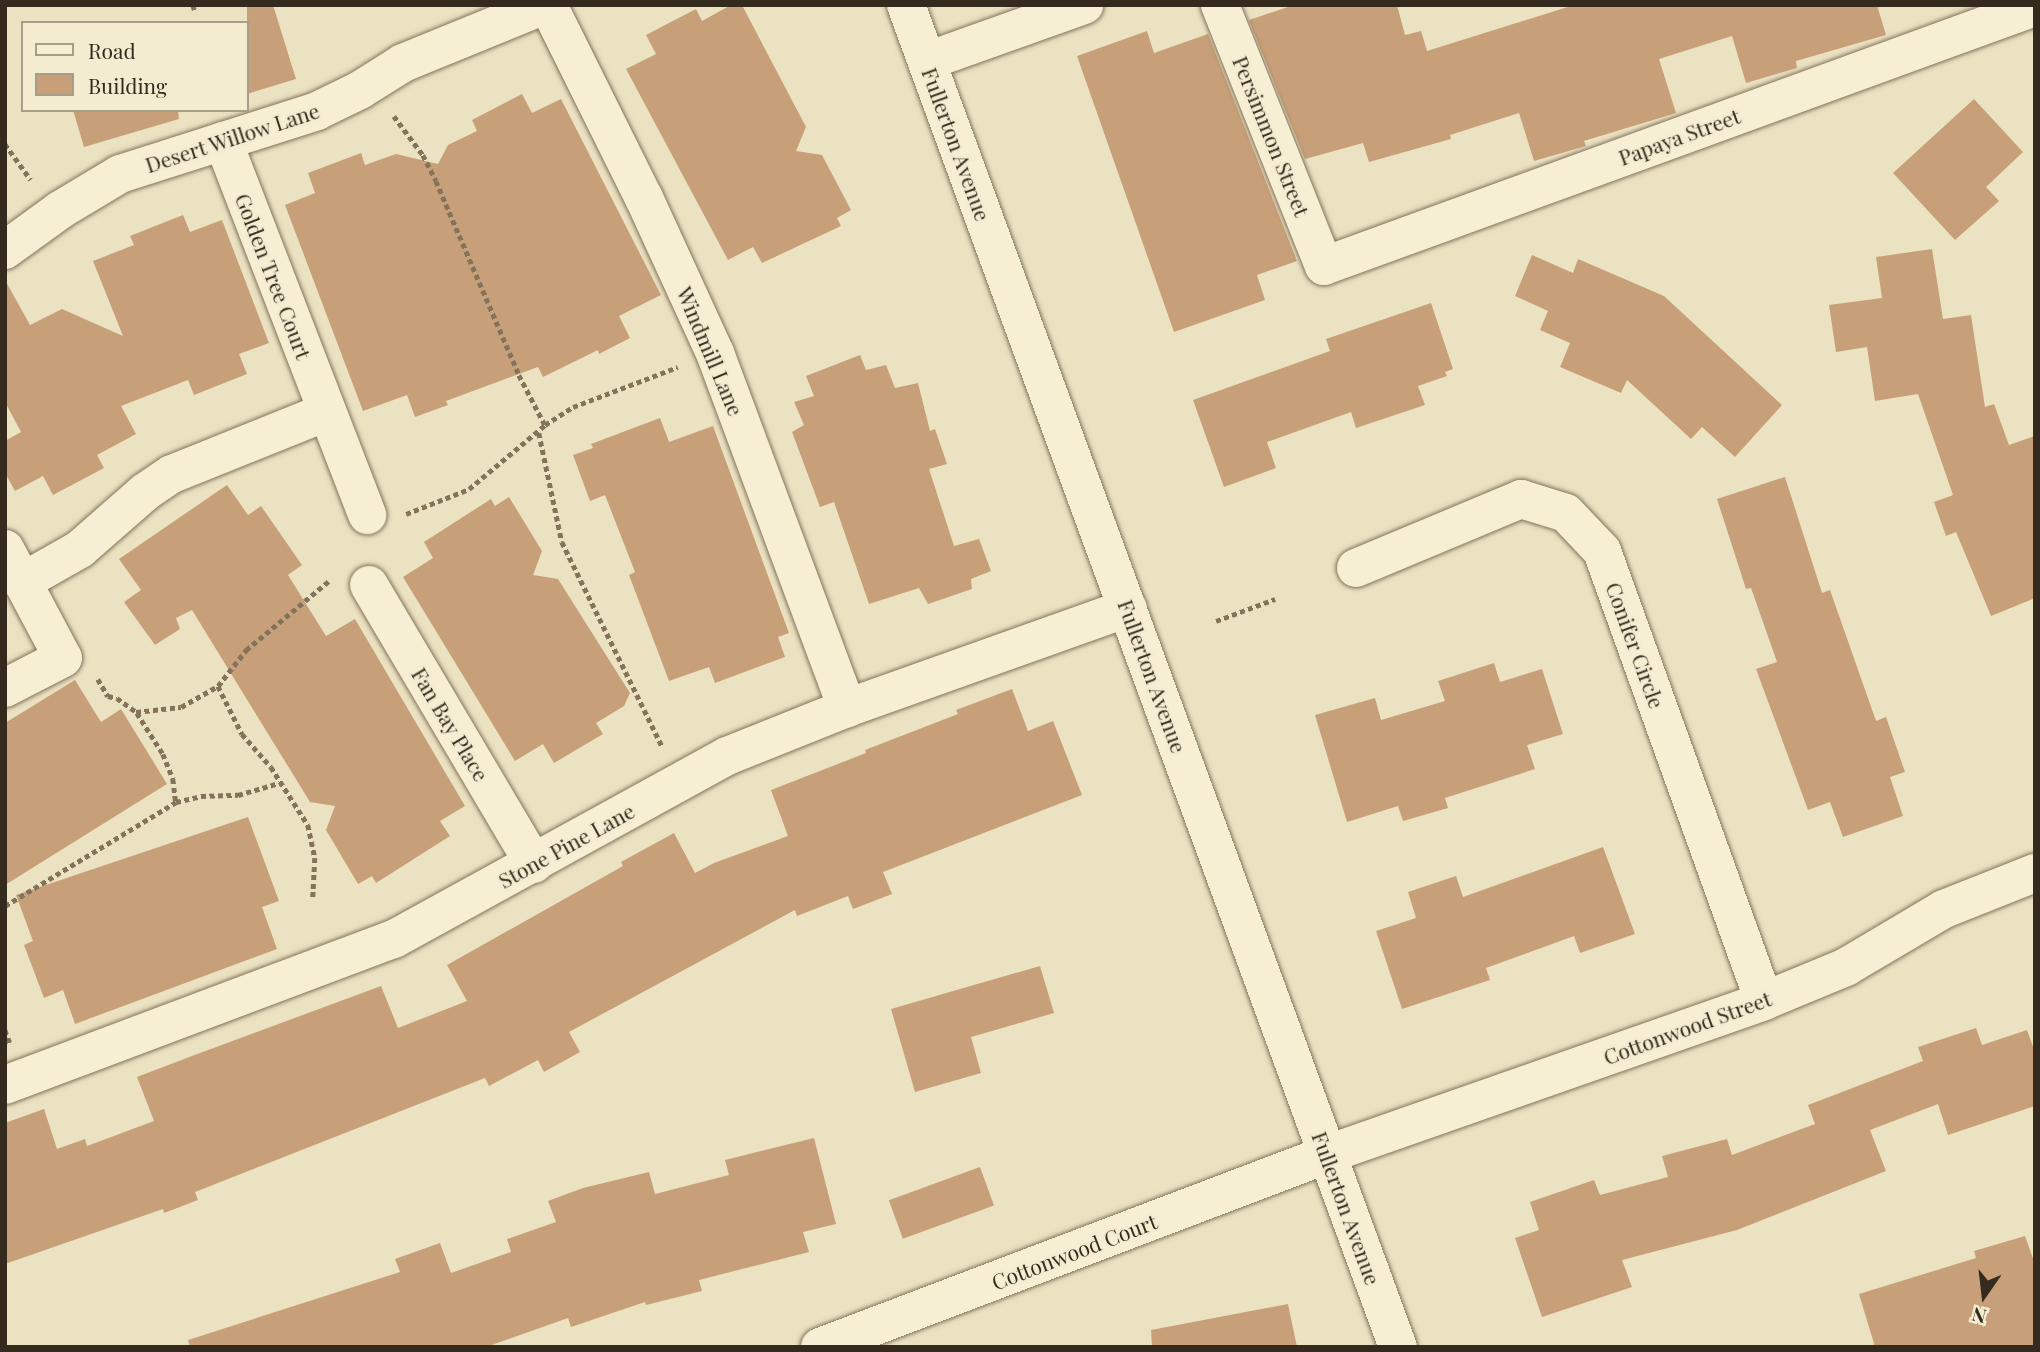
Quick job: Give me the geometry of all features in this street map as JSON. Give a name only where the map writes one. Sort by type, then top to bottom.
[{"type":"street","name":"Desert Willow Lane","points":[[5,250],[60,210],[120,174],[317,111],[374,81],[403,62],[546,5]]},
{"type":"street","name":"Windmill Lane","points":[[546,5],[645,198],[715,353],[847,708]]},
{"type":"street","name":"Fullerton Avenue","points":[[906,5],[1398,1347]]},
{"type":"street","points":[[927,61],[1084,5]]},
{"type":"street","name":"Persimmon Street","points":[[1220,5],[1324,266]]},
{"type":"street","name":"Papaya Street","points":[[1324,266],[2035,7]]},
{"type":"street","name":"Golden Tree Court","points":[[223,141],[367,515]]},
{"type":"street","points":[[5,688],[63,658],[14,566],[80,549],[145,492],[172,474],[326,412]]},
{"type":"street","name":"Conifer Circle","points":[[1356,568],[1521,499],[1566,513],[1602,551],[1764,1001]]},
{"type":"street","name":"Fan Bay Place","points":[[369,585],[534,864]]},
{"type":"street","name":"Stone Pine Lane","points":[[5,1085],[394,939],[727,756],[847,708],[1128,608]]},
{"type":"street","name":"Cottonwood Street","points":[[1328,1154],[1764,1001],[1846,967],[1944,909],[2035,873]]},
{"type":"street","name":"Cottonwood Court","points":[[820,1347],[1328,1154]]},
{"type":"path","points":[[374,81],[436,181],[519,375],[545,425]]},
{"type":"path","points":[[5,144],[33,182]]},
{"type":"path","points":[[539,433],[562,542],[680,782]]},
{"type":"path","points":[[1216,621],[1275,599]]},
{"type":"path","points":[[218,687],[242,734],[271,767],[308,825],[315,858],[313,898]]},
{"type":"path","points":[[136,712],[163,754],[173,779],[176,802]]},
{"type":"path","points":[[5,906],[176,802],[201,796],[238,795],[279,783]]},
{"type":"building","points":[[247,5],[273,5],[296,79],[248,94]]},
{"type":"building","points":[[731,5],[742,5],[806,127],[796,151],[822,155],[851,210],[837,218],[841,226],[762,263],[753,247],[728,260],[626,69],[656,54],[646,35],[696,9],[702,21]]},
{"type":"building","points":[[1294,5],[1397,5],[1405,35],[1421,31],[1427,51],[1574,5],[1877,5],[1886,35],[1796,61],[1797,68],[1746,83],[1732,36],[1659,59],[1676,113],[1584,141],[1586,146],[1534,161],[1519,113],[1450,135],[1451,139],[1369,162],[1363,143],[1305,159],[1249,20]]},
{"type":"building","points":[[1147,31],[1154,53],[1208,34],[1297,261],[1257,275],[1265,300],[1174,332],[1077,56]]},
{"type":"building","points":[[522,94],[532,113],[561,99],[661,295],[619,316],[630,338],[599,354],[598,350],[543,377],[538,367],[446,401],[448,405],[415,417],[407,395],[363,411],[285,205],[315,193],[308,173],[361,153],[365,165],[396,154],[438,164],[448,145],[477,131],[472,120]]},
{"type":"building","points":[[1974,99],[2023,152],[1986,187],[1999,201],[1955,240],[1893,173]]},
{"type":"building","points":[[74,112],[178,112],[179,119],[84,147]]},
{"type":"building","points":[[183,215],[190,232],[222,220],[269,343],[239,354],[247,374],[194,395],[188,380],[121,406],[136,434],[97,455],[104,468],[53,495],[43,476],[15,491],[5,473],[5,441],[21,432],[5,402],[5,280],[30,325],[62,309],[123,336],[93,261],[134,245],[130,236]]},
{"type":"building","points":[[1932,249],[1943,319],[1971,315],[1985,407],[1994,404],[2009,445],[2035,436],[2035,598],[1991,616],[1956,532],[1946,536],[1934,502],[1953,495],[1918,394],[1875,401],[1867,347],[1836,352],[1829,305],[1882,298],[1876,257]]},
{"type":"building","points":[[1532,255],[1573,273],[1578,259],[1664,296],[1782,405],[1735,457],[1702,427],[1691,439],[1627,380],[1621,393],[1560,367],[1570,343],[1540,330],[1548,311],[1515,296]]},
{"type":"building","points":[[1431,303],[1453,369],[1445,372],[1447,376],[1418,386],[1425,405],[1356,428],[1351,412],[1267,442],[1276,468],[1224,487],[1193,400],[1330,351],[1326,339]]},
{"type":"building","points":[[860,355],[866,370],[886,365],[895,388],[918,383],[930,431],[935,429],[947,464],[929,469],[954,546],[979,539],[991,571],[971,579],[972,589],[928,604],[919,588],[869,604],[834,502],[820,507],[792,432],[804,425],[794,402],[814,396],[806,376]]},
{"type":"building","points":[[660,418],[669,442],[713,426],[789,633],[778,637],[785,657],[715,683],[709,667],[669,681],[629,575],[635,572],[605,495],[590,501],[573,455],[593,448],[591,444]]},
{"type":"building","points":[[1785,477],[1822,593],[1830,590],[1876,721],[1886,717],[1905,772],[1890,777],[1903,816],[1843,837],[1830,802],[1808,810],[1756,669],[1777,662],[1751,588],[1746,589],[1717,499]]},
{"type":"building","points":[[227,485],[248,515],[261,506],[302,565],[288,575],[326,636],[355,619],[465,806],[440,821],[450,836],[376,883],[372,876],[358,884],[326,830],[335,806],[310,802],[192,610],[176,618],[180,629],[155,645],[124,602],[141,590],[119,559]]},
{"type":"building","points":[[509,497],[542,551],[533,575],[558,579],[630,693],[624,706],[596,723],[603,734],[554,763],[543,744],[515,761],[403,577],[433,558],[424,542],[491,499],[495,506]]},
{"type":"building","points":[[1494,663],[1500,682],[1542,669],[1563,734],[1527,745],[1535,769],[1445,798],[1448,808],[1403,821],[1398,806],[1347,822],[1315,715],[1375,698],[1381,720],[1445,701],[1438,681]]},
{"type":"building","points":[[75,680],[101,722],[121,709],[167,784],[5,885],[5,723]]},
{"type":"building","points":[[1012,689],[1028,731],[1053,721],[1082,795],[883,872],[892,894],[853,909],[848,896],[797,916],[795,910],[569,1032],[580,1052],[544,1072],[538,1060],[489,1086],[485,1078],[195,1192],[198,1200],[164,1213],[163,1209],[5,1264],[5,1123],[44,1109],[57,1149],[85,1139],[87,1146],[154,1121],[137,1077],[192,1056],[381,986],[398,1028],[467,1001],[447,965],[623,866],[621,862],[674,833],[695,873],[714,863],[788,836],[771,790],[866,753],[865,750],[958,714],[956,710]]},
{"type":"building","points":[[248,817],[279,901],[262,907],[277,949],[75,1024],[63,990],[44,998],[24,945],[33,941],[16,895]]},
{"type":"building","points":[[1603,847],[1635,934],[1580,953],[1574,936],[1486,968],[1490,980],[1402,1009],[1376,931],[1416,918],[1408,892],[1456,876],[1463,897]]},
{"type":"building","points":[[1040,966],[1054,1013],[971,1037],[981,1073],[915,1092],[891,1009]]},
{"type":"building","points":[[1976,1028],[1982,1045],[2027,1030],[2035,1052],[2035,1106],[1948,1135],[1938,1104],[1870,1130],[1886,1171],[1737,1230],[1622,1260],[1632,1287],[1542,1317],[1515,1238],[1539,1230],[1530,1202],[1594,1180],[1600,1195],[1668,1177],[1662,1156],[1727,1139],[1732,1155],[1815,1124],[1808,1105],[1923,1061],[1918,1047]]},
{"type":"building","points":[[814,1138],[836,1224],[803,1232],[809,1252],[699,1280],[702,1291],[646,1305],[645,1302],[571,1327],[568,1318],[486,1347],[190,1347],[188,1340],[400,1272],[395,1259],[440,1243],[451,1273],[511,1252],[507,1239],[556,1222],[548,1201],[583,1188],[649,1172],[655,1194],[729,1175],[725,1160]]},
{"type":"building","points":[[980,1167],[994,1206],[903,1239],[889,1200]]},
{"type":"building","points":[[2025,1236],[2035,1264],[2035,1347],[1875,1347],[1859,1294],[1976,1258],[1974,1251]]},
{"type":"building","points":[[1288,1304],[1297,1347],[1152,1347],[1151,1330]]}]
